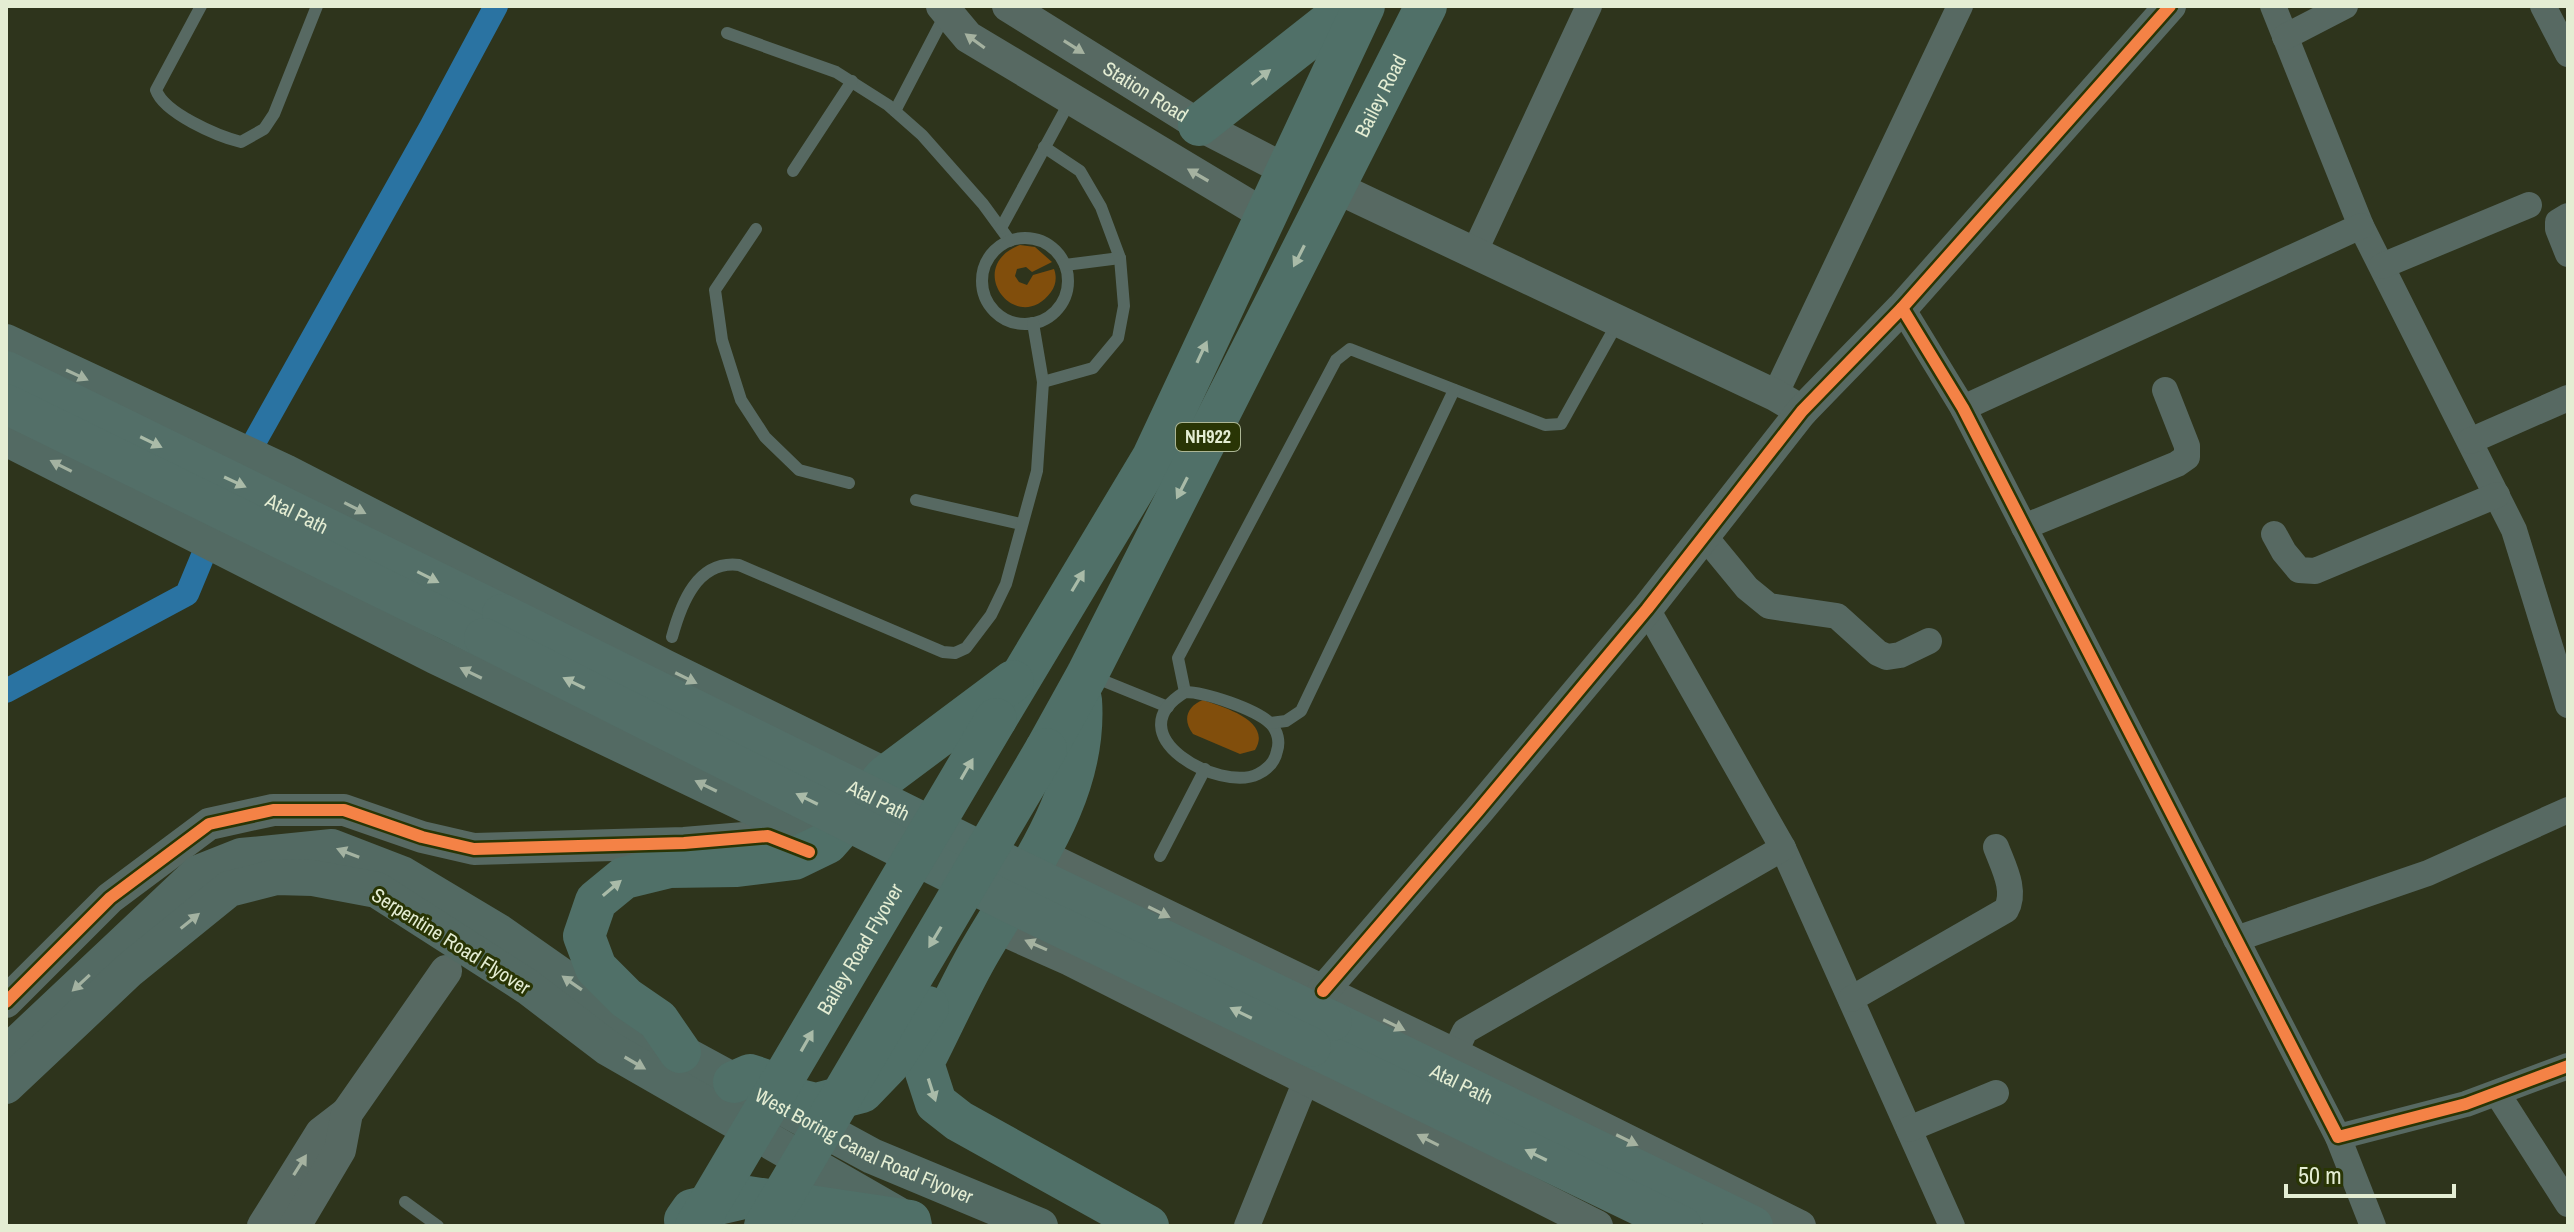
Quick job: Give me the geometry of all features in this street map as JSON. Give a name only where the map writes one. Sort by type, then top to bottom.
[{"type":"highway","points":[[1199,125],[1350,6]]},
{"type":"highway","name":"NH922","points":[[1024,673],[1153,457],[1364,6]]},
{"type":"highway","name":"Bailey Road","points":[[1335,187],[1426,6]]},
{"type":"highway","name":"NH922","points":[[765,1226],[1046,749],[1335,187]]},
{"type":"highway","points":[[680,1052],[658,1020],[626,998],[596,968],[584,936],[596,901],[624,878],[669,867],[737,866],[810,852],[886,776],[1024,673]]},
{"type":"highway","name":"Bailey Road Flyover","points":[[696,1226],[1024,673]]},
{"type":"highway","points":[[1078,690],[1083,724],[1070,789],[1039,854],[977,957],[923,1063],[936,1103],[959,1121],[1148,1226]]},
{"type":"highway","points":[[734,1082],[750,1075],[779,1085],[796,1099],[816,1104],[862,1092],[888,1065],[923,1016],[1028,835],[1063,761],[1078,690]]},
{"type":"highway","points":[[680,1226],[692,1210],[748,1197],[915,1224]]},
{"type":"main road","points":[[6,342],[195,463],[270,517],[435,656],[810,852]]},
{"type":"main road","name":"Atal Path","points":[[6,371],[195,463],[270,517],[493,626],[1023,872],[1318,1034],[1682,1226]]},
{"type":"main road","name":"Atal Path","points":[[6,404],[195,463]]},
{"type":"main road","points":[[6,438],[180,527],[270,517],[664,667],[886,776]]},
{"type":"main road","name":"Serpentine Road Flyover","points":[[6,1054],[198,873],[241,856],[332,847],[414,881],[499,932],[636,1028],[734,1082]]},
{"type":"main road","name":"Serpentine Road Flyover","points":[[6,1086],[129,970],[229,889],[276,877],[313,878],[377,890],[528,987],[608,1048],[915,1224]]},
{"type":"main road","name":"Atal Path","points":[[1318,1034],[1753,1226]]},
{"type":"main road","name":"West Boring Canal Road Flyover","points":[[734,1082],[872,1156],[1040,1226]]},
{"type":"street","name":"Station Road","points":[[1008,6],[1199,125],[1286,170]]},
{"type":"street","points":[[1474,253],[1589,6]]},
{"type":"street","points":[[1247,1226],[1318,1034],[1478,811],[1705,537],[1788,403],[1960,6]]},
{"type":"street","points":[[1788,403],[1902,308],[2170,6]]},
{"type":"street","points":[[2273,6],[2361,226],[2514,530],[2559,648],[2568,705]]},
{"type":"street","points":[[2285,37],[2345,6]]},
{"type":"street","points":[[2543,6],[2568,54]]},
{"type":"street","points":[[944,9],[968,37],[1070,101],[1265,215]]},
{"type":"street","points":[[1335,187],[1788,403]]},
{"type":"street","points":[[2382,266],[2529,205]]},
{"type":"street","points":[[2568,216],[2558,222],[2558,229],[2568,254]]},
{"type":"street","points":[[1963,408],[2361,226]]},
{"type":"street","points":[[1902,308],[1963,408],[2338,1137],[2373,1226]]},
{"type":"street","points":[[2024,527],[2177,464],[2187,457],[2187,446],[2165,390]]},
{"type":"street","points":[[2470,441],[2568,398]]},
{"type":"street","points":[[2274,534],[2299,570],[2315,571],[2497,495]]},
{"type":"street","points":[[1705,537],[1747,588],[1769,606],[1837,616],[1878,653],[1887,657],[1900,655],[1929,641]]},
{"type":"street","points":[[1647,609],[1783,848],[1952,1226]]},
{"type":"street","points":[[6,1002],[110,898],[209,824],[273,810],[344,810],[422,837],[474,849],[684,843],[768,836],[810,852]]},
{"type":"street","points":[[2236,939],[2428,873],[2568,810]]},
{"type":"street","points":[[1851,999],[2006,910],[2011,902],[2011,891],[1996,847]]},
{"type":"street","points":[[1454,1054],[1465,1031],[1783,848]]},
{"type":"street","points":[[1039,854],[1102,885],[1597,1226]]},
{"type":"street","points":[[1070,960],[1102,885]]},
{"type":"street","points":[[996,927],[1070,960],[1318,1034],[1454,1054],[1800,1226]]},
{"type":"street","points":[[263,1226],[321,1133],[347,1113],[446,971]]},
{"type":"street","points":[[2338,1137],[2466,1104],[2568,1066]]},
{"type":"street","points":[[1909,1129],[1996,1093]]},
{"type":"street","points":[[2497,1093],[2568,1204]]},
{"type":"street","points":[[295,1226],[340,1150],[347,1113]]},
{"type":"lane","points":[[201,6],[156,90],[167,107],[228,139],[241,142],[264,129],[274,114],[317,6]]},
{"type":"lane","points":[[895,111],[944,9]]},
{"type":"lane","points":[[727,33],[852,81],[895,111],[922,135],[983,204],[1010,241]]},
{"type":"lane","points":[[793,171],[852,81]]},
{"type":"lane","points":[[1001,228],[1070,101]]},
{"type":"lane","points":[[1043,382],[1093,368],[1118,338],[1124,306],[1120,258],[1101,207],[1080,171],[1044,147]]},
{"type":"lane","points":[[756,229],[715,290],[722,340],[741,400],[765,437],[799,470],[849,483]]},
{"type":"lane","points":[[1034,238],[1047,243],[1058,252],[1069,278],[1061,306],[1050,316],[1033,323],[1009,321],[996,314],[987,303],[982,289],[986,261],[994,250],[1010,241],[1034,238]]},
{"type":"lane","points":[[1065,265],[1120,258]]},
{"type":"lane","points":[[1185,692],[1178,658],[1336,360],[1350,349],[1545,425],[1561,424],[1618,321]]},
{"type":"lane","points":[[672,637],[681,605],[693,587],[716,566],[726,564],[739,565],[931,648],[955,653],[966,648],[991,615],[1006,584],[1037,471],[1043,382],[1033,323]]},
{"type":"lane","points":[[1270,723],[1279,744],[1272,763],[1252,777],[1237,779],[1182,758],[1164,741],[1162,715],[1185,692],[1208,695],[1270,723],[1286,721],[1301,711],[1454,390]]},
{"type":"lane","points":[[916,500],[1021,524]]},
{"type":"lane","points":[[1078,690],[1168,707]]},
{"type":"lane","points":[[1160,856],[1205,769]]},
{"type":"lane","points":[[405,1202],[438,1226]]},
{"type":"shaded area","points":[[1020,245],[1035,247],[1052,262],[1032,272],[1026,267],[1017,269],[1015,276],[1019,282],[1027,285],[1033,275],[1054,269],[1056,278],[1051,292],[1038,304],[1024,307],[1011,303],[1001,294],[995,282],[996,268],[1003,255]]},
{"type":"shaded area","points":[[1203,700],[1233,711],[1252,723],[1259,740],[1255,750],[1240,754],[1193,734],[1188,724],[1188,714],[1193,706]]},
{"type":"waterway","points":[[241,466],[496,6]]},
{"type":"waterway","points":[[6,691],[187,594],[214,529]]},
{"type":"cycle path","points":[[1323,991],[1647,609],[1802,411],[1902,308],[2170,6]]},
{"type":"cycle path","points":[[1902,308],[1963,408],[2338,1137],[2466,1104],[2568,1066]]},
{"type":"cycle path","points":[[6,1002],[110,898],[209,824],[273,810],[344,810],[422,837],[474,849],[684,843],[768,836],[809,852]]}]
